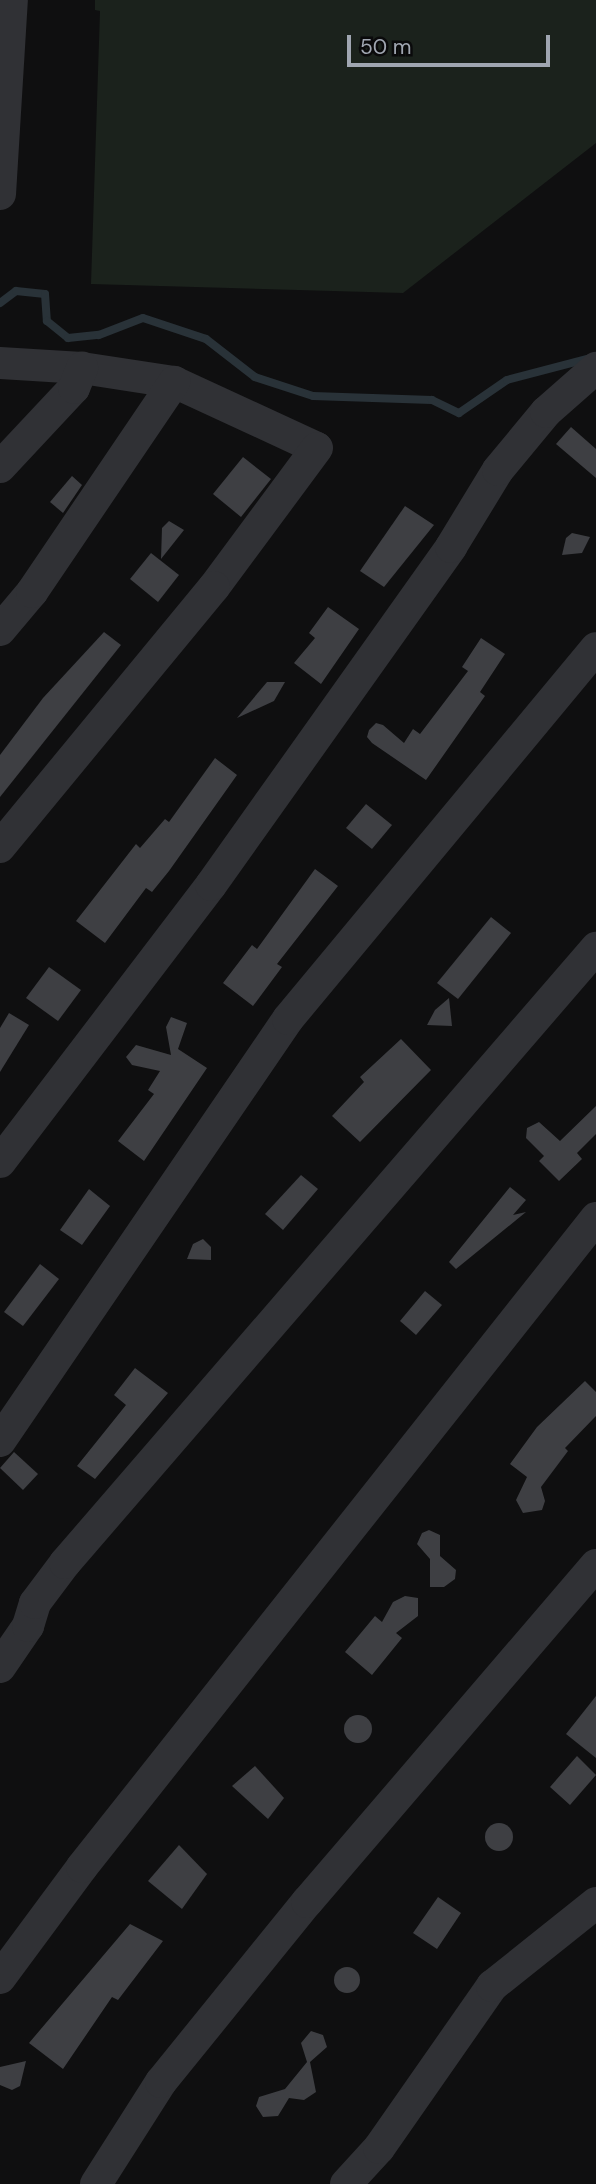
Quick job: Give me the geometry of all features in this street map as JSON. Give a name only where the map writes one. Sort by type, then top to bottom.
[{"type":"street","points":[[0,194],[12,0]]},
{"type":"street","points":[[0,363],[82,368],[174,382],[317,448],[214,587],[0,846]]},
{"type":"street","points":[[0,467],[74,388],[82,368]]},
{"type":"street","points":[[0,1162],[211,885],[451,547],[498,470],[546,412],[596,368]]},
{"type":"street","points":[[0,630],[32,592],[174,382]]},
{"type":"street","points":[[0,1441],[288,1019],[596,648]]},
{"type":"street","points":[[0,1667],[28,1626],[35,1604],[65,1563],[596,948]]},
{"type":"street","points":[[0,1978],[82,1867],[596,1218]]},
{"type":"street","points":[[96,2184],[161,2082],[307,1902],[596,1565]]},
{"type":"street","points":[[346,2184],[379,2148],[492,1986],[596,1903]]},
{"type":"shaded area","points":[[95,0],[596,0],[596,143],[403,293],[91,284],[100,11],[95,10]]},
{"type":"building","points":[[571,427],[596,449],[596,478],[556,444]]},
{"type":"building","points":[[243,457],[271,479],[241,517],[213,494]]},
{"type":"building","points":[[72,476],[82,485],[63,513],[50,502]]},
{"type":"building","points":[[405,506],[434,525],[384,587],[360,571]]},
{"type":"building","points":[[169,521],[184,530],[161,559],[162,528]]},
{"type":"building","points":[[572,533],[590,537],[582,553],[562,555],[566,538]]},
{"type":"building","points":[[151,553],[179,575],[158,602],[130,579]]},
{"type":"building","points":[[328,607],[359,629],[321,684],[294,663],[315,638],[309,633]]},
{"type":"building","points":[[104,632],[121,645],[0,797],[0,755],[43,698]]},
{"type":"building","points":[[481,638],[505,654],[480,692],[485,696],[426,780],[372,743],[367,737],[369,730],[376,723],[383,725],[404,743],[413,729],[420,734],[468,671],[462,667]]},
{"type":"building","points":[[267,682],[285,682],[274,701],[237,718]]},
{"type":"building","points":[[215,758],[237,775],[169,871],[152,892],[146,888],[105,943],[76,921],[136,844],[140,848],[165,819],[169,822]]},
{"type":"building","points":[[366,804],[392,825],[372,849],[346,828]]},
{"type":"building","points":[[315,869],[338,886],[277,964],[282,967],[253,1006],[223,983],[252,945],[257,949]]},
{"type":"building","points":[[491,917],[511,933],[458,999],[437,983]]},
{"type":"building","points":[[49,967],[81,990],[58,1021],[26,998]]},
{"type":"building","points":[[449,998],[452,1026],[427,1025],[435,1010]]},
{"type":"building","points":[[9,1013],[29,1025],[0,1072],[0,1028]]},
{"type":"building","points":[[171,1017],[187,1023],[178,1049],[207,1068],[144,1161],[118,1141],[154,1094],[148,1090],[160,1071],[132,1065],[126,1057],[136,1045],[171,1055],[166,1027]]},
{"type":"building","points":[[401,1039],[431,1070],[360,1142],[332,1116],[364,1082],[360,1077]]},
{"type":"building","points":[[596,1106],[596,1134],[577,1153],[582,1159],[559,1181],[539,1161],[544,1156],[526,1138],[527,1128],[539,1122],[560,1141]]},
{"type":"building","points":[[301,1175],[318,1189],[283,1230],[265,1214]]},
{"type":"building","points":[[510,1187],[526,1200],[513,1215],[526,1212],[456,1269],[449,1262]]},
{"type":"building","points":[[89,1189],[110,1206],[82,1245],[60,1230]]},
{"type":"building","points":[[203,1239],[211,1247],[211,1260],[187,1259],[193,1244]]},
{"type":"building","points":[[40,1264],[59,1279],[23,1326],[4,1312]]},
{"type":"building","points":[[425,1291],[442,1305],[416,1335],[400,1321]]},
{"type":"building","points":[[135,1368],[168,1393],[95,1479],[77,1466],[126,1405],[114,1395]]},
{"type":"building","points":[[585,1381],[596,1392],[596,1416],[565,1448],[568,1451],[541,1487],[545,1501],[542,1510],[523,1513],[516,1500],[527,1477],[510,1464],[537,1427]]},
{"type":"building","points":[[14,1452],[38,1474],[23,1490],[0,1468]]},
{"type":"building","points":[[429,1530],[440,1535],[440,1556],[456,1570],[455,1579],[444,1587],[430,1587],[430,1559],[417,1544],[422,1533]]},
{"type":"building","points":[[405,1596],[418,1598],[418,1616],[396,1633],[402,1638],[372,1675],[345,1652],[375,1616],[382,1622],[393,1602]]},
{"type":"building","points":[[596,1696],[596,1758],[566,1734]]},
{"type":"building","points":[[358,1715],[368,1719],[372,1729],[368,1739],[358,1743],[348,1739],[344,1729],[348,1719]]},
{"type":"building","points":[[577,1756],[596,1775],[570,1805],[550,1787]]},
{"type":"building","points":[[255,1766],[284,1798],[268,1819],[232,1786]]},
{"type":"building","points":[[499,1823],[509,1827],[513,1837],[509,1847],[499,1851],[489,1847],[485,1837],[489,1827]]},
{"type":"building","points":[[179,1845],[207,1874],[182,1909],[148,1881]]},
{"type":"building","points":[[438,1897],[461,1913],[437,1949],[413,1933]]},
{"type":"building","points":[[130,1924],[163,1941],[118,2000],[112,1997],[63,2069],[29,2043]]},
{"type":"building","points":[[347,1967],[356,1971],[360,1980],[356,1989],[347,1993],[338,1989],[334,1980],[338,1971]]},
{"type":"building","points":[[311,2031],[323,2035],[327,2047],[310,2062],[316,2092],[304,2100],[289,2098],[278,2116],[263,2117],[256,2106],[259,2097],[285,2089],[307,2062],[301,2043]]},
{"type":"building","points":[[26,2061],[20,2086],[12,2090],[0,2085],[0,2067]]},
{"type":"waterway","points":[[0,303],[16,291],[45,294],[47,321],[68,338],[99,335],[143,318],[206,339],[255,377],[313,396],[432,400],[459,413],[507,380],[590,358]]}]
